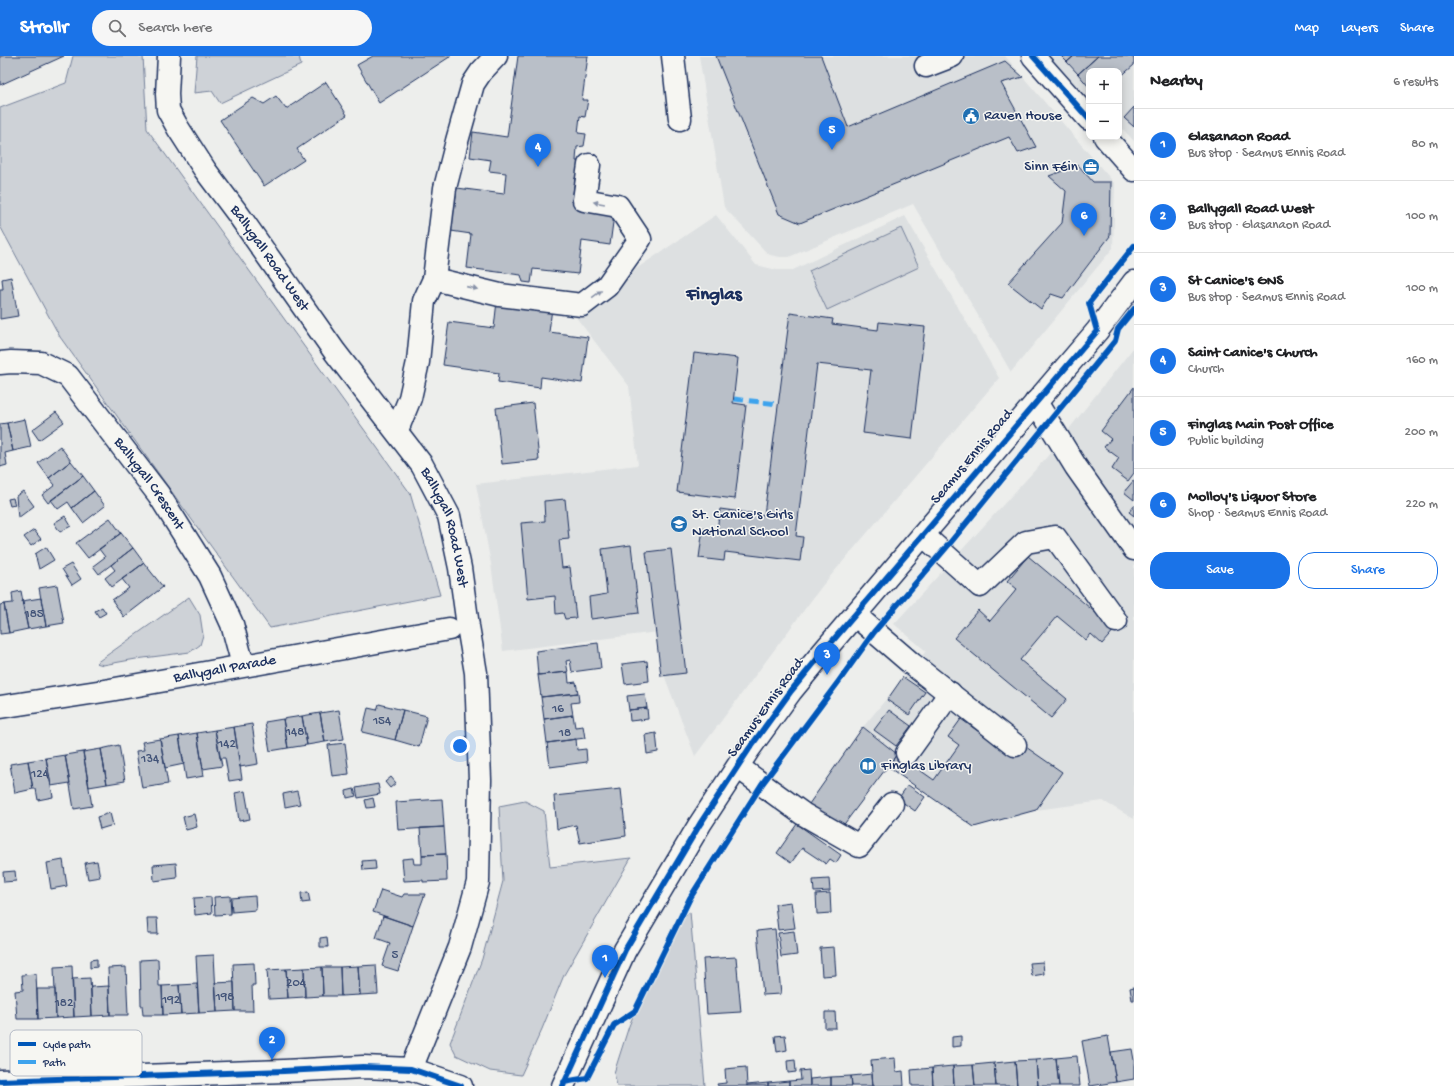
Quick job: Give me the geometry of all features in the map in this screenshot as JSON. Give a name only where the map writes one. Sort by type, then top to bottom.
[{"type":"street","name":"Ballygall Road West","points":[[169,56],[167,94],[168,110],[178,128],[204,170],[238,214],[335,352],[422,464],[449,516],[460,568],[476,673],[480,780],[478,882],[460,947],[411,1069]]},
{"type":"street","points":[[397,430],[410,398],[418,362],[424,301],[434,279],[444,188],[473,84],[481,72],[496,56]]},
{"type":"street","points":[[673,56],[680,119]]},
{"type":"street","points":[[926,66],[952,56]]},
{"type":"street","points":[[1033,56],[1086,116]]},
{"type":"street","points":[[1108,140],[1134,170]]},
{"type":"street","points":[[434,279],[500,295],[582,305],[608,286],[640,239],[618,206],[584,200],[589,165]]},
{"type":"street","name":"Seamus Ennis Road","points":[[562,1086],[625,950],[700,824],[791,691],[1097,331],[1134,282]]},
{"type":"street","name":"Ballygall Crescent","points":[[0,364],[11,362],[41,364],[68,376],[159,495],[210,576],[232,624],[243,665]]},
{"type":"street","points":[[1036,402],[1076,467],[1134,549]]},
{"type":"street","points":[[923,535],[980,586],[1026,542],[1055,537],[1116,622]]},
{"type":"street","points":[[855,616],[912,664],[1015,744]]},
{"type":"street","name":"Ballygall Parade","points":[[0,707],[110,690],[449,629]]},
{"type":"street","points":[[907,753],[950,693]]},
{"type":"street","points":[[738,767],[803,814],[859,846],[892,804]]},
{"type":"street","points":[[0,1081],[363,1067],[411,1069],[461,1086]]},
{"type":"shaded area","points":[[73,56],[143,56],[147,129],[410,493],[440,595],[270,628],[60,337],[0,226],[0,108],[66,83]]},
{"type":"shaded area","points":[[197,56],[299,56],[301,65],[220,103],[212,91],[194,93]]},
{"type":"shaded area","points":[[699,56],[1005,56],[1115,184],[1113,248],[1011,372],[913,204],[789,257],[770,255],[765,251],[724,207]]},
{"type":"shaded area","points":[[1049,56],[1134,56],[1134,141],[1122,128],[1122,68],[1086,68],[1086,96]]},
{"type":"shaded area","name":"St. Canice's Girls National School","points":[[716,215],[756,265],[777,270],[793,270],[905,216],[999,378],[822,586],[695,756],[664,675],[658,632],[503,651],[491,564],[476,484],[638,465],[629,386],[572,312]]},
{"type":"shaded area","points":[[901,228],[919,267],[827,310],[809,271]]},
{"type":"shaded area","points":[[1134,347],[1134,819],[1103,801],[1036,810],[974,827],[888,767],[896,753],[863,727],[926,651],[894,624],[1046,458]]},
{"type":"shaded area","points":[[189,597],[200,615],[203,635],[200,645],[190,652],[103,665],[96,663]]},
{"type":"shaded area","points":[[525,801],[544,811],[550,867],[631,858],[564,975],[521,1075],[490,1071],[456,1055],[450,1043],[482,959],[503,881],[499,806]]},
{"type":"shaded area","points":[[690,912],[705,1086],[617,1086],[614,1073],[629,1026],[650,975],[674,923]]},
{"type":"building","points":[[0,56],[64,56],[0,85]]},
{"type":"building","points":[[373,56],[451,56],[379,103],[357,65]]},
{"type":"building","points":[[518,56],[588,56],[582,100],[588,100],[585,117],[580,116],[578,133],[586,134],[584,146],[577,147],[576,161],[586,162],[584,180],[575,178],[572,202],[615,207],[610,245],[582,241],[578,274],[533,269],[531,283],[523,282],[521,275],[467,268],[471,234],[451,231],[457,188],[504,194],[506,173],[489,171],[491,160],[470,157],[473,132],[507,137]]},
{"type":"building","points":[[716,56],[821,56],[848,127],[1005,61],[1023,77],[1001,83],[1036,147],[1018,153],[1009,137],[800,223],[779,214]]},
{"type":"building","points":[[1061,56],[1074,56],[1067,62]]},
{"type":"building","points":[[1074,56],[1098,56],[1078,74],[1067,62]]},
{"type":"building","points":[[1098,56],[1131,56],[1134,59],[1134,65],[1122,75],[1122,68],[1086,68],[1086,83],[1078,74]]},
{"type":"building","points":[[326,82],[347,115],[297,149],[304,160],[264,186],[220,120],[253,98],[264,104],[276,96],[286,109]]},
{"type":"building","points":[[1134,107],[1134,127],[1124,118]]},
{"type":"building","points":[[1078,165],[1093,182],[1111,182],[1110,236],[1063,298],[1051,294],[1041,309],[1008,283],[1062,223],[1066,191],[1049,176]]},
{"type":"building","points":[[11,277],[18,316],[0,319],[0,289],[3,289],[2,279]]},
{"type":"building","points":[[497,301],[552,308],[549,332],[588,337],[582,383],[541,377],[540,388],[498,382],[499,373],[443,365],[449,322],[494,328]]},
{"type":"building","points":[[790,313],[833,319],[832,324],[878,330],[879,322],[925,327],[912,439],[863,433],[871,370],[817,364],[796,536],[803,537],[800,561],[725,552],[724,561],[699,558],[703,528],[717,530],[720,509],[764,515]]},
{"type":"building","points":[[694,353],[738,358],[733,403],[746,405],[735,499],[677,492]]},
{"type":"building","points":[[1134,387],[1134,473],[1128,481],[1112,469],[1119,458],[1104,447],[1111,439],[1101,431]]},
{"type":"building","points":[[533,403],[539,460],[502,464],[496,408]]},
{"type":"building","points":[[56,412],[64,422],[39,440],[32,430]]},
{"type":"building","points":[[25,419],[31,447],[13,451],[7,423]]},
{"type":"building","points":[[7,423],[13,451],[5,453],[7,465],[0,467],[0,424]]},
{"type":"building","points":[[60,446],[71,461],[49,478],[38,463]]},
{"type":"building","points":[[71,461],[83,476],[48,503],[42,495],[55,485],[49,478]]},
{"type":"building","points":[[83,476],[94,491],[72,508],[68,502],[58,509],[51,500]]},
{"type":"building","points":[[1134,480],[1134,500],[1124,492]]},
{"type":"building","points":[[23,491],[34,506],[18,518],[16,496]]},
{"type":"building","points":[[94,491],[105,506],[83,523],[72,508]]},
{"type":"building","points":[[13,498],[15,505],[10,506],[8,499]]},
{"type":"building","points":[[565,499],[569,539],[559,540],[562,568],[570,567],[576,618],[565,619],[563,613],[556,614],[555,596],[528,599],[521,523],[545,521],[544,501]]},
{"type":"building","points":[[1134,505],[1134,516],[1129,512]]},
{"type":"building","points":[[65,516],[71,526],[60,532],[54,523]]},
{"type":"building","points":[[110,518],[121,533],[88,558],[76,543]]},
{"type":"building","points":[[34,530],[41,539],[31,546],[24,537]]},
{"type":"building","points":[[121,533],[133,548],[99,574],[93,566],[105,557],[99,549]]},
{"type":"building","points":[[631,545],[639,613],[591,619],[589,597],[607,594],[602,549]]},
{"type":"building","points":[[46,547],[54,560],[39,569],[35,554]]},
{"type":"building","points":[[133,548],[144,563],[112,587],[105,578],[115,570],[111,565]]},
{"type":"building","points":[[671,549],[686,673],[661,676],[646,552]]},
{"type":"building","points":[[1028,556],[1115,629],[1102,644],[1091,634],[1086,640],[1057,616],[1020,660],[1067,699],[1051,718],[954,638],[978,610],[990,621],[1017,589],[1007,581]]},
{"type":"building","points":[[144,563],[163,587],[124,617],[112,600],[129,588],[122,579]]},
{"type":"building","points":[[71,564],[81,579],[72,585],[62,569]]},
{"type":"building","points":[[57,585],[64,623],[46,626],[39,588]]},
{"type":"building","points":[[21,591],[28,629],[9,633],[4,604],[13,603],[12,593]]},
{"type":"building","points":[[41,598],[46,626],[28,629],[22,601]]},
{"type":"building","points":[[4,604],[9,633],[0,634],[0,605]]},
{"type":"building","points":[[102,607],[106,613],[99,617],[95,611]]},
{"type":"building","points":[[598,643],[601,668],[572,672],[570,660],[566,661],[568,672],[538,675],[536,651]]},
{"type":"building","points":[[647,661],[649,681],[625,684],[622,664]]},
{"type":"building","points":[[568,672],[569,683],[576,682],[578,693],[541,697],[538,675]]},
{"type":"building","points":[[903,677],[925,692],[909,715],[887,700]]},
{"type":"building","points":[[578,693],[579,702],[571,703],[573,715],[544,719],[541,697]]},
{"type":"building","points":[[645,694],[647,708],[629,710],[627,696]]},
{"type":"building","points":[[379,704],[403,710],[395,740],[362,732],[368,708],[377,710]]},
{"type":"building","points":[[647,708],[648,719],[630,721],[629,710]]},
{"type":"building","points":[[339,710],[344,739],[325,742],[320,713]]},
{"type":"building","points":[[403,710],[427,716],[419,747],[395,740]]},
{"type":"building","points":[[889,710],[911,726],[896,746],[874,730]]},
{"type":"building","points":[[320,713],[325,742],[307,745],[302,716]]},
{"type":"building","points":[[573,715],[575,727],[583,726],[585,738],[547,743],[544,719]]},
{"type":"building","points":[[302,716],[307,745],[288,748],[283,719]]},
{"type":"building","points":[[283,719],[288,748],[270,751],[265,722]]},
{"type":"building","points":[[961,719],[1014,757],[1023,745],[1062,772],[1036,810],[974,827],[888,767],[897,754],[934,780],[959,745],[948,737]]},
{"type":"building","points":[[252,724],[258,764],[240,767],[234,727]]},
{"type":"building","points":[[234,727],[242,779],[229,781],[225,758],[220,758],[215,730]]},
{"type":"building","points":[[863,727],[897,754],[842,827],[809,804]]},
{"type":"building","points":[[215,730],[222,766],[203,769],[197,733]]},
{"type":"building","points":[[197,733],[204,776],[186,779],[179,736]]},
{"type":"building","points":[[656,733],[658,752],[647,754],[645,735]]},
{"type":"building","points":[[179,736],[184,764],[165,768],[160,739]]},
{"type":"building","points":[[160,739],[168,784],[142,788],[136,751],[144,750],[142,742]]},
{"type":"building","points":[[576,739],[577,750],[586,749],[587,762],[550,767],[547,743]]},
{"type":"building","points":[[345,743],[349,774],[332,776],[328,745]]},
{"type":"building","points":[[119,745],[125,781],[107,784],[101,749]]},
{"type":"building","points":[[101,749],[107,784],[89,787],[83,752]]},
{"type":"building","points":[[83,752],[92,806],[74,809],[65,755]]},
{"type":"building","points":[[65,755],[70,783],[51,786],[46,758]]},
{"type":"building","points":[[46,758],[53,797],[38,800],[36,789],[33,789],[28,761]]},
{"type":"building","points":[[28,761],[33,789],[15,793],[10,764]]},
{"type":"building","points":[[391,777],[396,783],[390,788],[385,782]]},
{"type":"building","points":[[378,784],[380,794],[358,798],[356,788]]},
{"type":"building","points":[[908,785],[925,797],[915,811],[898,799]]},
{"type":"building","points":[[354,789],[356,796],[347,798],[346,791]]},
{"type":"building","points":[[621,789],[626,836],[580,843],[576,825],[557,829],[554,796]]},
{"type":"building","points":[[245,791],[250,819],[239,821],[235,793]]},
{"type":"building","points":[[297,791],[300,804],[285,807],[283,794]]},
{"type":"building","points":[[373,798],[375,807],[367,808],[365,800]]},
{"type":"building","points":[[442,799],[444,827],[398,830],[396,802]]},
{"type":"building","points":[[110,813],[113,825],[100,829],[97,817]]},
{"type":"building","points":[[194,814],[197,827],[186,830],[183,817]]},
{"type":"building","points":[[797,824],[841,855],[836,863],[830,859],[826,864],[802,848],[791,863],[777,853]]},
{"type":"building","points":[[444,827],[446,854],[422,855],[420,828]]},
{"type":"building","points":[[446,854],[447,881],[404,881],[402,859],[413,858],[414,864],[422,864],[422,855]]},
{"type":"building","points":[[63,860],[67,886],[51,889],[47,863]]},
{"type":"building","points":[[375,860],[376,869],[363,870],[362,861]]},
{"type":"building","points":[[97,861],[100,877],[88,879],[85,863]]},
{"type":"building","points":[[176,863],[177,878],[154,881],[153,865]]},
{"type":"building","points":[[15,871],[16,881],[4,882],[3,872]]},
{"type":"building","points":[[829,879],[830,891],[814,892],[813,880]]},
{"type":"building","points":[[381,890],[402,897],[404,894],[425,894],[413,926],[373,912]]},
{"type":"building","points":[[308,892],[310,902],[302,903],[301,893]]},
{"type":"building","points":[[830,893],[831,913],[817,914],[816,894]]},
{"type":"building","points":[[230,896],[231,914],[215,915],[214,897]]},
{"type":"building","points":[[255,896],[256,910],[232,912],[231,898]]},
{"type":"building","points":[[211,897],[212,913],[195,915],[194,898]]},
{"type":"building","points":[[791,902],[795,928],[778,930],[775,904]]},
{"type":"building","points":[[383,916],[413,926],[398,971],[382,966],[390,943],[376,938]]},
{"type":"building","points":[[147,918],[157,918],[158,934],[148,934]]},
{"type":"building","points":[[775,929],[781,994],[763,995],[757,931]]},
{"type":"building","points":[[794,931],[797,955],[781,957],[778,933]]},
{"type":"building","points":[[327,937],[328,947],[320,947],[320,938]]},
{"type":"building","points":[[834,947],[836,975],[822,976],[820,948]]},
{"type":"building","points":[[214,955],[217,1012],[199,1013],[196,956]]},
{"type":"building","points":[[736,957],[741,1012],[707,1014],[703,959]]},
{"type":"building","points":[[97,959],[97,967],[90,968],[90,960]]},
{"type":"building","points":[[158,959],[159,986],[162,986],[163,1015],[143,1015],[141,1005],[140,960]]},
{"type":"building","points":[[1043,962],[1044,974],[1032,976],[1030,963]]},
{"type":"building","points":[[254,963],[255,985],[252,985],[253,1011],[235,1011],[233,964]]},
{"type":"building","points":[[376,965],[378,994],[360,995],[358,966]]},
{"type":"building","points":[[72,966],[74,1017],[56,1018],[54,967]]},
{"type":"building","points":[[358,966],[360,995],[341,996],[340,967]]},
{"type":"building","points":[[126,967],[128,1015],[110,1015],[108,968]]},
{"type":"building","points":[[322,967],[323,996],[305,997],[304,968]]},
{"type":"building","points":[[322,967],[340,967],[341,996],[323,996]]},
{"type":"building","points":[[304,968],[305,997],[288,998],[286,969]]},
{"type":"building","points":[[286,969],[288,998],[269,999],[267,970]]},
{"type":"building","points":[[36,974],[38,1019],[17,1019],[15,991],[23,990],[22,975]]},
{"type":"building","points":[[90,978],[92,1016],[74,1017],[72,979]]},
{"type":"building","points":[[234,982],[235,1011],[217,1012],[215,983]]},
{"type":"building","points":[[197,984],[199,1013],[181,1014],[179,985]]},
{"type":"building","points":[[179,985],[181,1014],[163,1015],[162,986]]},
{"type":"building","points":[[109,986],[110,1015],[92,1016],[91,987]]},
{"type":"building","points":[[1134,987],[1134,1000],[1132,1000],[1130,988]]},
{"type":"building","points":[[37,989],[55,989],[56,1018],[38,1019]]},
{"type":"building","points":[[825,1012],[835,1012],[836,1028],[825,1028]]},
{"type":"building","points":[[785,1035],[787,1050],[777,1052],[775,1036]]},
{"type":"building","points":[[961,1036],[961,1046],[952,1047],[952,1037]]},
{"type":"building","points":[[1108,1036],[1116,1082],[1090,1086],[1082,1041]]},
{"type":"building","points":[[1132,1049],[1134,1060],[1134,1079],[1116,1082],[1111,1052]]},
{"type":"building","points":[[1077,1056],[1080,1086],[1059,1086],[1056,1058]]},
{"type":"building","points":[[895,1058],[896,1072],[903,1071],[904,1086],[873,1086],[871,1060]]},
{"type":"building","points":[[1056,1058],[1059,1086],[1038,1086],[1036,1060]]},
{"type":"building","points":[[795,1060],[796,1072],[788,1073],[787,1061]]},
{"type":"building","points":[[1036,1060],[1038,1086],[1017,1086],[1015,1061]]},
{"type":"building","points":[[1015,1061],[1017,1086],[996,1086],[994,1063]]},
{"type":"building","points":[[994,1063],[996,1086],[975,1086],[973,1065]]},
{"type":"building","points":[[973,1065],[975,1086],[954,1086],[953,1066]]},
{"type":"building","points":[[953,1066],[954,1086],[933,1086],[932,1068]]},
{"type":"building","points":[[746,1067],[747,1086],[718,1086],[717,1084],[726,1083],[725,1069]]},
{"type":"building","points":[[932,1068],[933,1086],[912,1086],[911,1070]]},
{"type":"building","points":[[809,1070],[810,1086],[789,1086],[789,1081],[801,1080],[800,1071]]},
{"type":"building","points":[[872,1074],[873,1086],[852,1086],[851,1076]]},
{"type":"building","points":[[851,1076],[852,1086],[831,1086],[831,1077]]},
{"type":"building","points":[[831,1077],[831,1086],[810,1086],[810,1079]]},
{"type":"building","points":[[789,1081],[789,1086],[768,1086],[768,1083]]},
{"type":"building","points":[[768,1083],[768,1086],[747,1086],[747,1085]]},
{"type":"marked path","points":[[734,399],[778,404]]},
{"type":"cycle path","points":[[1033,56],[1086,116]]},
{"type":"cycle path","points":[[563,1086],[625,950],[700,824],[749,749],[791,691],[824,651],[1097,331],[1089,303],[1134,246]]},
{"type":"cycle path","points":[[564,1082],[587,1078],[614,1025],[635,1011],[690,898],[762,784],[874,632],[950,543],[1115,341],[1118,329],[1134,309]]},
{"type":"cycle path","points":[[0,1081],[363,1067],[411,1069],[461,1086]]},
{"type":"place","name":"Raven House","points":[[971,116]]},
{"type":"place","name":"Finglas Main Post Office","points":[[832,150]]},
{"type":"place","name":"Saint Canice's Church","points":[[538,167]]},
{"type":"place","name":"Sinn Féin","points":[[1091,167]]},
{"type":"place","name":"Molloy's Liquor Store","points":[[1084,236]]},
{"type":"place","name":"St. Canice's Girls National School","points":[[679,524]]},
{"type":"place","name":"St Canice's GNS","points":[[827,675]]},
{"type":"place","name":"Finglas Library","points":[[868,766]]},
{"type":"place","name":"Glasanaon Road","points":[[605,978]]},
{"type":"place","name":"Ballygall Road West","points":[[272,1060]]},
{"type":"district","name":"Finglas","points":[[714,295]]}]
